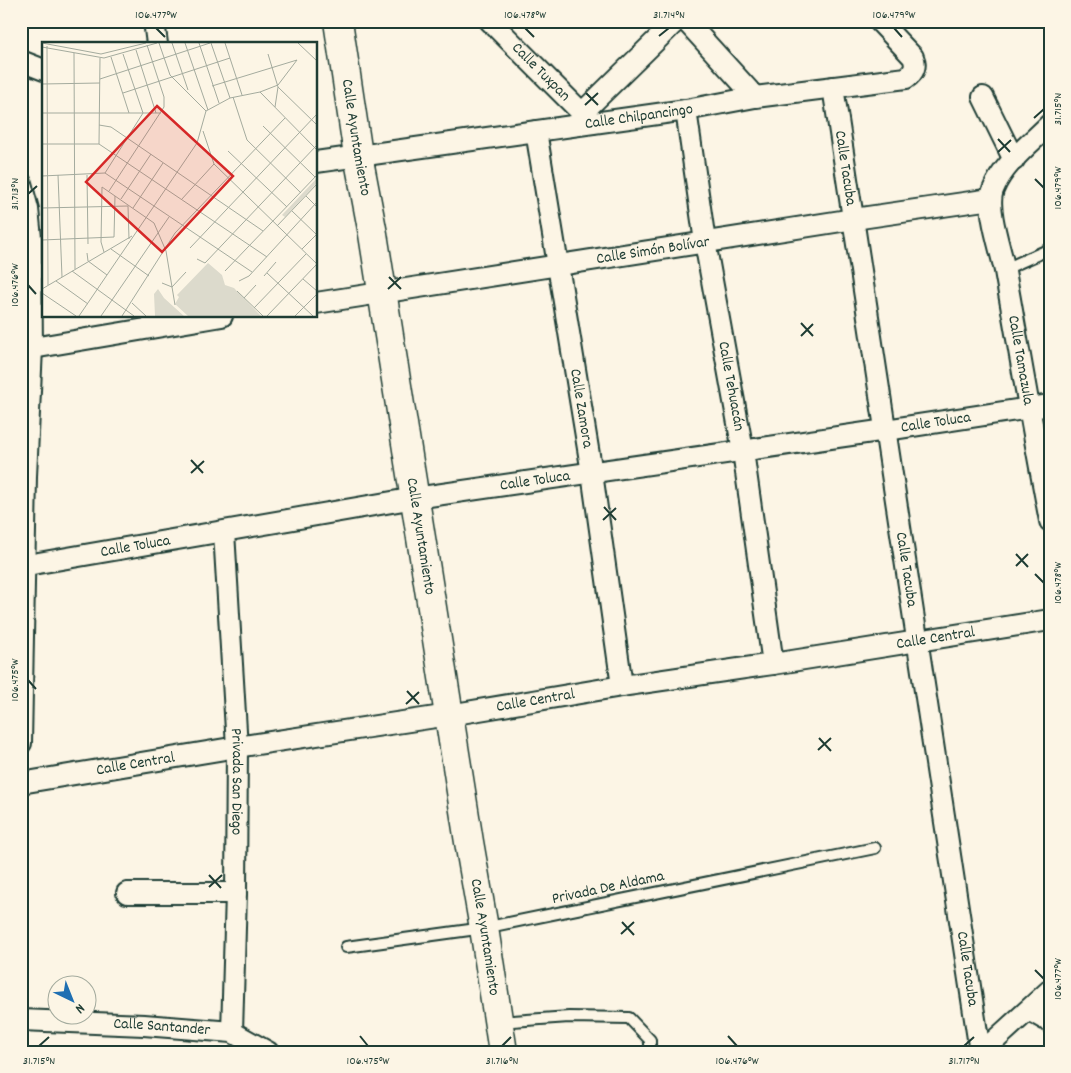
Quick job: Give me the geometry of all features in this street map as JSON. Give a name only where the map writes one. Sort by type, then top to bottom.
[{"type":"main road","name":"Calle Ayuntamiento","points":[[338,21],[503,1052]]},
{"type":"street","points":[[154,21],[157,42]]},
{"type":"street","name":"Calle Tuxpan","points":[[490,21],[587,118]]},
{"type":"street","points":[[587,118],[676,21]]},
{"type":"street","points":[[686,21],[755,96]]},
{"type":"street","name":"Calle Chilpancingo","points":[[318,162],[536,131],[587,118],[686,110],[755,96],[906,78],[914,71],[913,57],[880,21]]},
{"type":"street","points":[[21,61],[42,69]]},
{"type":"street","name":"Calle Tacuba","points":[[833,87],[981,1052]]},
{"type":"street","points":[[983,97],[1014,160]]},
{"type":"street","name":"Calle Tehuacán","points":[[686,110],[705,242],[743,451],[773,664]]},
{"type":"street","points":[[991,199],[993,190],[1014,160],[1050,124]]},
{"type":"street","name":"Calle Zamora","points":[[536,131],[592,473],[622,686]]},
{"type":"street","points":[[21,183],[28,209],[31,238],[27,349],[21,743]]},
{"type":"street","name":"Calle Simón Bolívar","points":[[318,303],[991,199]]},
{"type":"street","name":"Calle Tamazula","points":[[991,199],[990,206],[1005,269],[1028,408],[1050,521]]},
{"type":"street","points":[[27,349],[192,318]]},
{"type":"street","name":"Calle Toluca","points":[[23,566],[415,498],[1050,405]]},
{"type":"street","name":"Privada San Diego","points":[[224,532],[237,747],[236,893],[232,1032]]},
{"type":"street","name":"Calle Central","points":[[21,783],[622,686],[1050,620]]},
{"type":"street","points":[[127,893],[236,893]]},
{"type":"street","points":[[981,1052],[1050,990]]},
{"type":"street","points":[[1029,1010],[1050,1022]]},
{"type":"street","name":"Calle Santander","points":[[21,1020],[144,1025],[232,1032],[268,1052]]},
{"type":"lane","points":[[1005,269],[1050,249]]},
{"type":"lane","name":"Privada De Aldama","points":[[346,947],[484,928],[875,848]]},
{"type":"lane","points":[[498,1022],[568,1017],[629,1018],[650,1040],[650,1052]]}]
